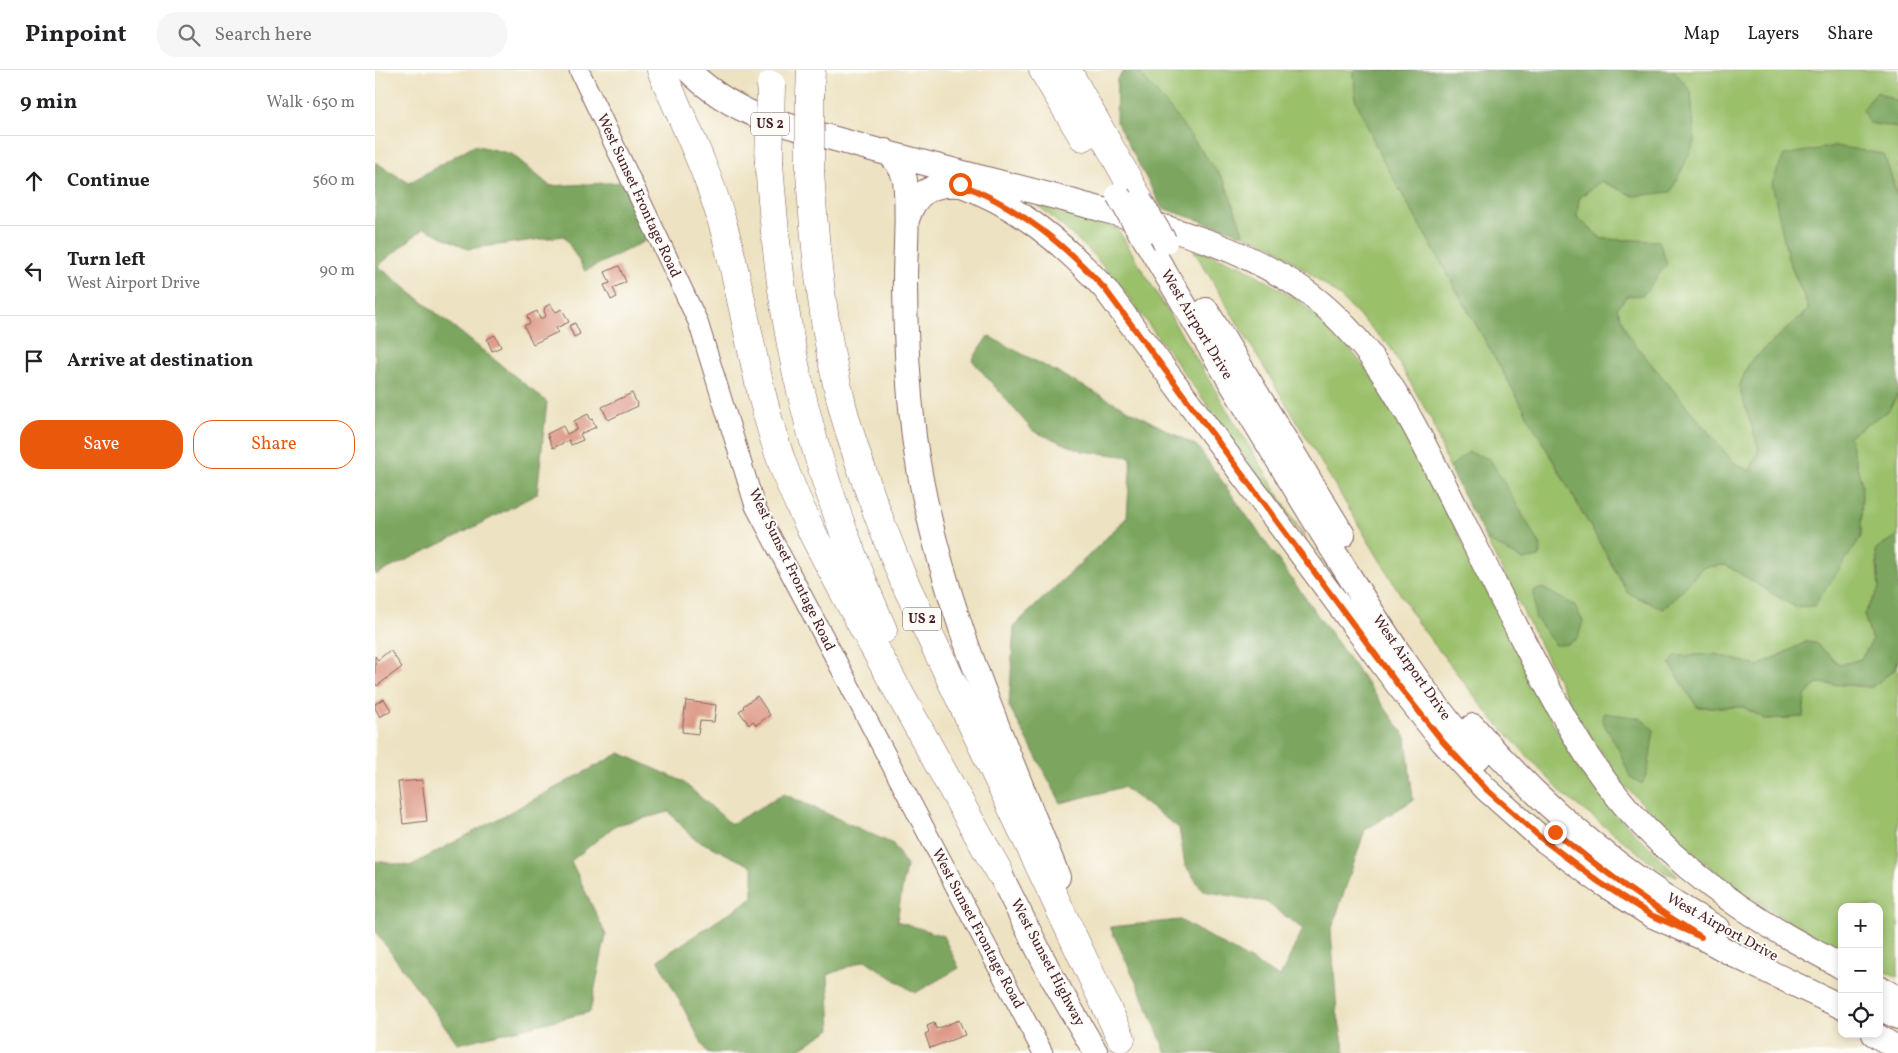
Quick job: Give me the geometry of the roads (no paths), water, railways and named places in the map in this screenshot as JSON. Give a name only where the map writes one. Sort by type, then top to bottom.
[{"type":"highway","points":[[661,70],[701,160],[717,205],[729,249],[767,416],[794,493],[819,545],[915,723],[999,872]]},
{"type":"highway","points":[[1043,70],[1129,198]]},
{"type":"highway","points":[[1067,70],[1129,198]]},
{"type":"highway","name":"US 2","points":[[772,78],[769,163],[775,235],[785,312],[803,403],[829,494],[869,598],[891,648],[999,872]]},
{"type":"highway","name":"US 2","points":[[810,82],[810,172],[814,227],[823,309],[843,408],[877,512],[904,581],[1124,1045]]},
{"type":"main road","points":[[673,70],[693,89],[716,106],[748,122],[781,134],[1107,211],[1199,238],[1244,256],[1308,293],[1351,330],[1390,382],[1420,436],[1563,714],[1590,760],[1616,795],[1638,822],[1703,880],[1767,924],[1838,964]]},
{"type":"main road","points":[[688,70],[700,82],[722,98],[748,112],[892,159],[960,184],[999,202],[1040,227],[1080,261],[1105,289],[1398,685],[1443,742],[1486,789],[1541,838],[1599,882],[1651,915],[1701,937]]},
{"type":"main road","points":[[892,159],[904,175],[905,337],[910,398],[918,459],[937,548],[963,636],[1124,1045]]},
{"type":"main road","points":[[905,232],[909,213],[919,196],[926,190],[939,185],[960,184]]},
{"type":"main road","name":"West Airport Drive","points":[[1129,198],[1143,236],[1277,459],[1415,678],[1458,734],[1505,785],[1555,832],[1614,880],[1701,937],[1775,976],[1838,1005]]},
{"type":"main road","name":"West Airport Drive","points":[[1129,198],[1165,242],[1404,634],[1443,690],[1489,745],[1557,813],[1600,849],[1648,885],[1685,910],[1729,935],[1838,988]]},
{"type":"main road","name":"West Sunset Highway","points":[[999,872],[1052,977],[1096,1053]]},
{"type":"main road","points":[[1883,990],[1898,998]]},
{"type":"main road","points":[[1811,993],[1838,1010]]},
{"type":"main road","points":[[1883,1010],[1898,1017]]},
{"type":"main road","points":[[1883,1027],[1898,1034]]},
{"type":"main road","points":[[1880,1038],[1898,1049]]},
{"type":"street","name":"West Sunset Frontage Road","points":[[579,70],[698,322],[755,506],[1043,1053]]}]
